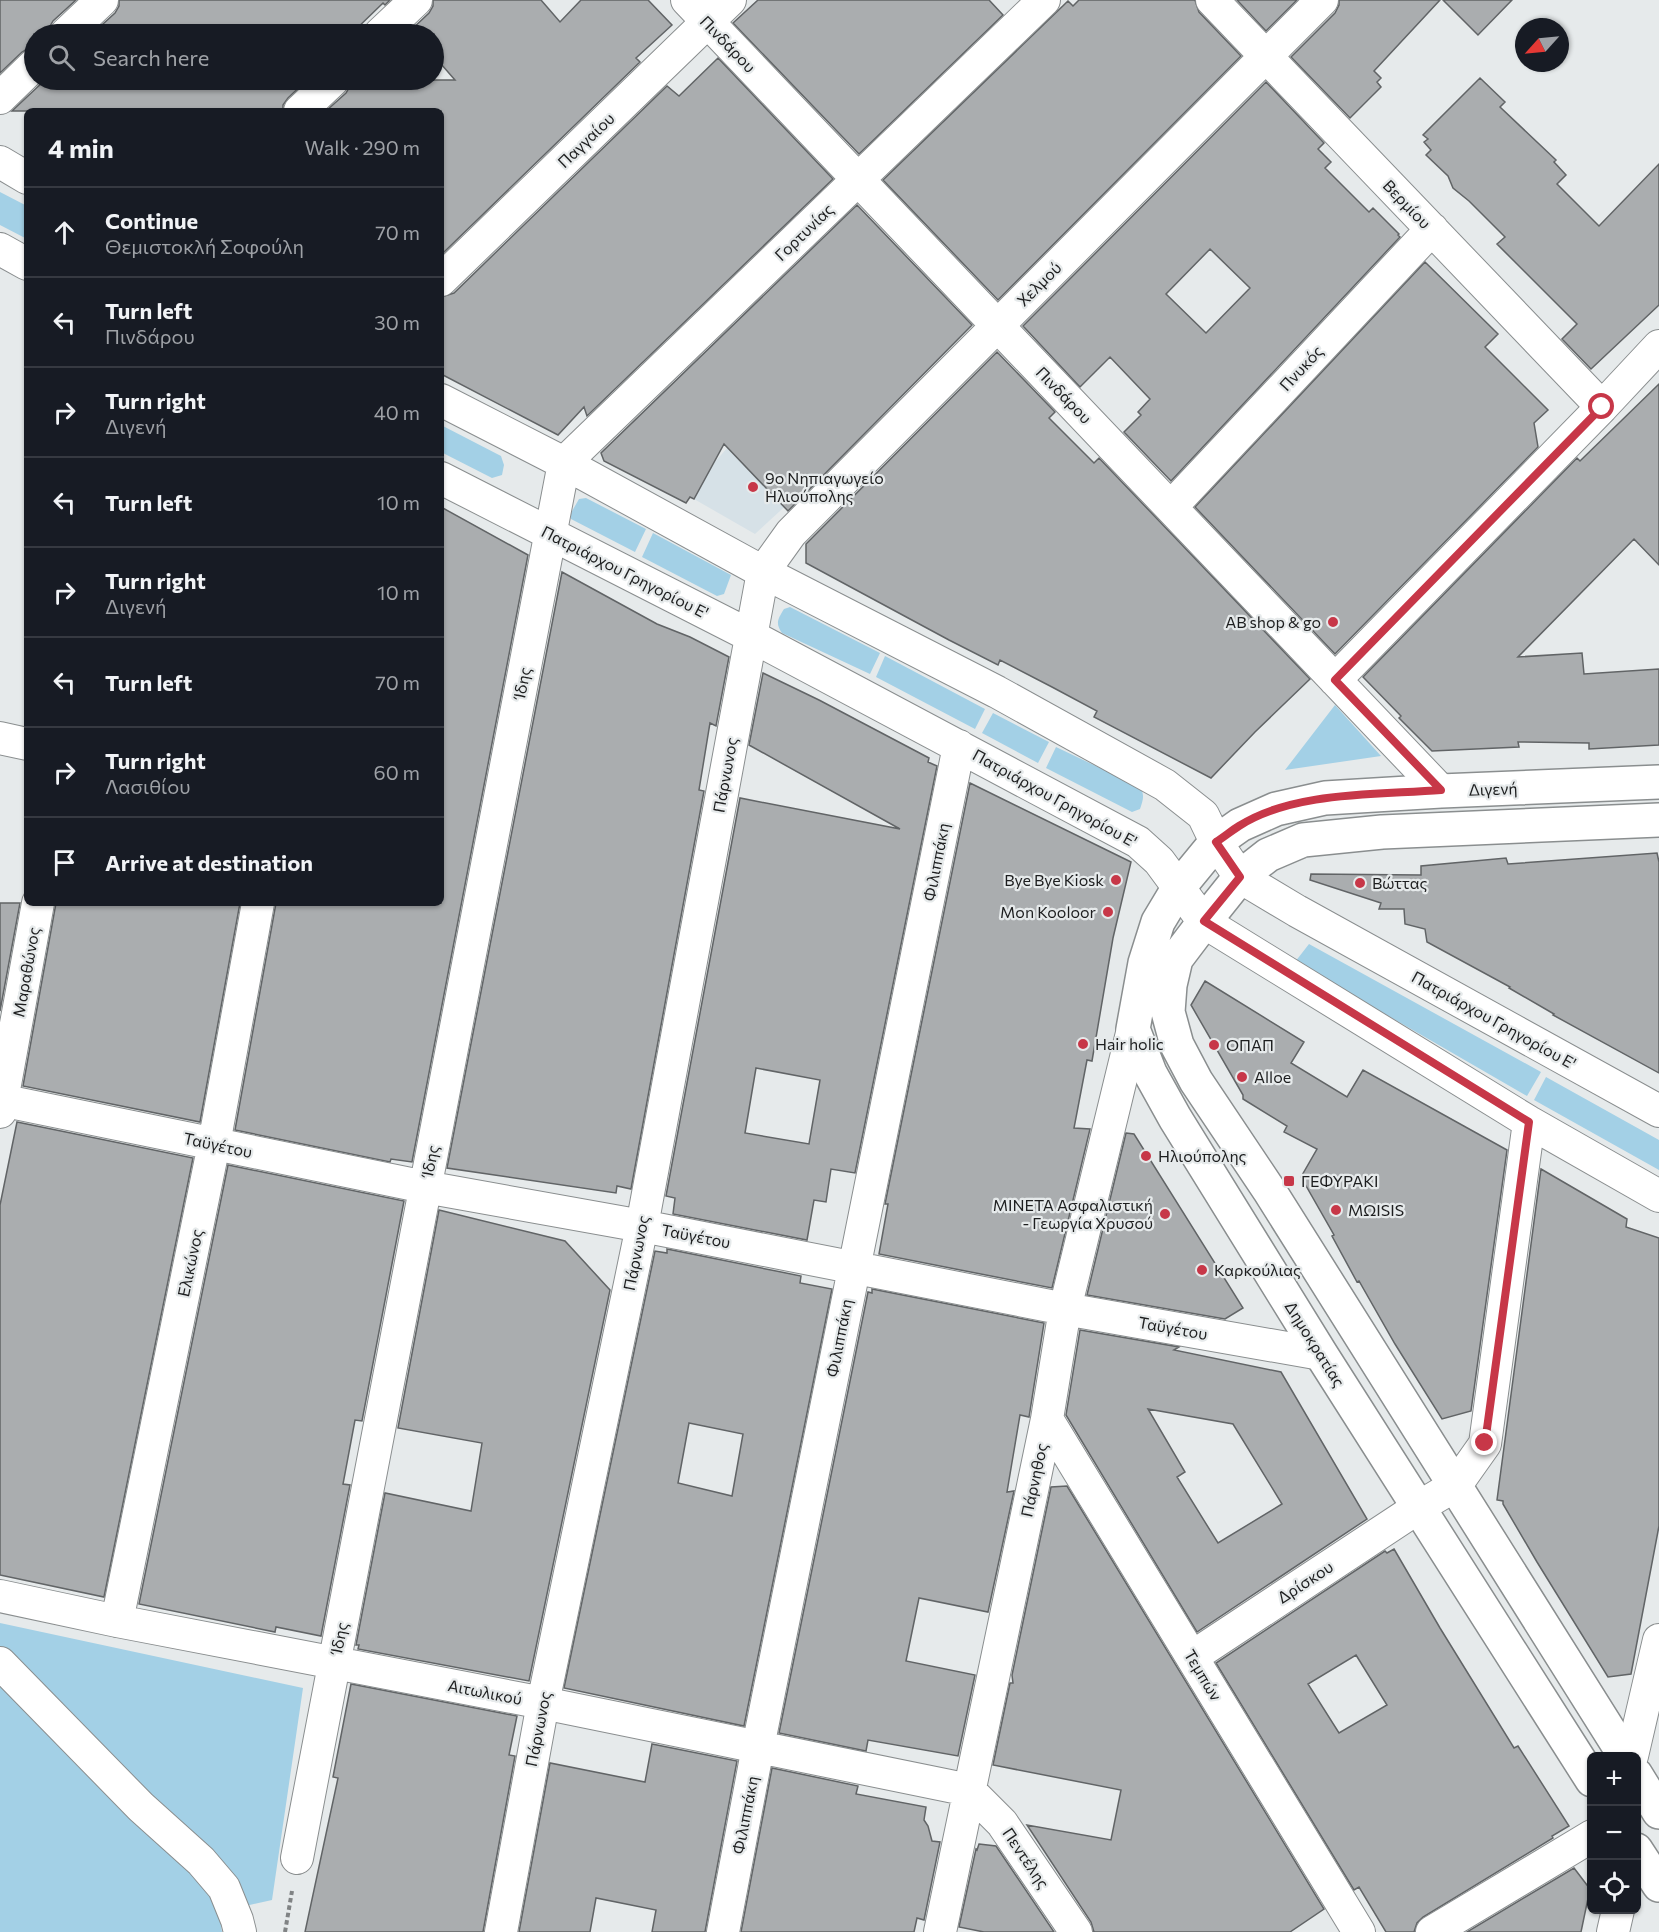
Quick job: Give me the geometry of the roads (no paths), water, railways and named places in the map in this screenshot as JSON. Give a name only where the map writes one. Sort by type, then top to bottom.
[{"type":"street","points":[[77,24],[102,0]]},
{"type":"street","points":[[391,24],[416,0]]},
{"type":"street","name":"Παγγαίου","points":[[444,277],[697,11],[730,0]]},
{"type":"street","name":"Γορτυνίας","points":[[564,463],[1044,0]]},
{"type":"street","name":"Βερμίου","points":[[1212,0],[1602,407]]},
{"type":"street","name":"Χελμού","points":[[763,572],[791,533],[1322,0]]},
{"type":"street","name":"Πινδάρου","points":[[697,11],[1441,790]]},
{"type":"street","points":[[0,98],[24,74]]},
{"type":"street","points":[[303,108],[322,90]]},
{"type":"street","points":[[0,162],[24,175]]},
{"type":"street","name":"Πνυκός","points":[[1170,507],[1432,229]]},
{"type":"street","points":[[0,249],[24,262]]},
{"type":"street","points":[[1335,680],[1659,346]]},
{"type":"street","name":"Πατριάρχου Γρηγορίου Ε'","points":[[444,402],[564,463],[763,572],[996,692],[1165,785],[1203,815],[1216,842],[1240,877],[1659,1112]]},
{"type":"street","name":"Ίδης","points":[[297,1858],[564,463]]},
{"type":"street","name":"Πατριάρχου Γρηγορίου Ε'","points":[[444,480],[751,636],[1138,842],[1159,861],[1204,921],[1529,1122],[1659,1196]]},
{"type":"street","name":"Πάρνωνος","points":[[501,1932],[543,1703],[642,1226],[763,572]]},
{"type":"street","points":[[0,738],[24,743]]},
{"type":"street","name":"Φιλιππάκη","points":[[723,1932],[959,746]]},
{"type":"street","name":"Διγενή","points":[[1179,887],[1216,842],[1240,825],[1276,809],[1308,801],[1441,790],[1659,782]]},
{"type":"street","points":[[1623,1752],[1269,1190],[1196,1082],[1177,1045],[1168,1012],[1170,985],[1176,959],[1204,921],[1240,877],[1268,855],[1303,840],[1393,832],[1659,820]]},
{"type":"street","points":[[1133,1029],[1145,963],[1158,922],[1179,887]]},
{"type":"street","name":"Μαραθώνος","points":[[1,1104],[37,906]]},
{"type":"street","name":"Ελικώνος","points":[[117,1621],[214,1144],[257,906]]},
{"type":"street","name":"Πάρνηθος","points":[[940,1932],[1047,1419],[1065,1308],[1133,1029]]},
{"type":"street","name":"Δημοκρατίας","points":[[1133,1029],[1150,1073],[1175,1118],[1587,1772]]},
{"type":"street","name":"Ταϋγέτου","points":[[1,1104],[214,1144],[425,1188],[642,1226],[1065,1308],[1322,1354]]},
{"type":"street","points":[[1456,1485],[1485,1443],[1529,1122]]},
{"type":"street","name":"Τεμπών","points":[[1047,1419],[1359,1932]]},
{"type":"street","name":"Δρίσκου","points":[[1192,1657],[1456,1485]]},
{"type":"street","name":"Αιτωλικού","points":[[0,1596],[969,1790]]},
{"type":"street","points":[[1633,1752],[1659,1640]]},
{"type":"street","points":[[0,1663],[141,1807],[201,1861],[224,1888],[238,1926]]},
{"type":"street","points":[[1641,1769],[1659,1774]]},
{"type":"street","points":[[1641,1783],[1659,1812]]},
{"type":"street","name":"Πεντέλης","points":[[969,1790],[1002,1823],[1076,1932]]},
{"type":"street","points":[[1432,1932],[1587,1839]]},
{"type":"street","points":[[1640,1860],[1659,1885]]},
{"type":"street","points":[[1613,1932],[1617,1914]]},
{"type":"place","name":"9ο Νηπιαγωγείο Ηλιούπολης","points":[[753,487]]},
{"type":"place","name":"ΑΒ shop & go","points":[[1333,622]]},
{"type":"place","name":"Bye Bye Kiosk","points":[[1116,880]]},
{"type":"place","name":"Βώττας","points":[[1360,883]]},
{"type":"place","name":"Mon Kooloor","points":[[1108,912]]},
{"type":"place","name":"Hair holic","points":[[1083,1044]]},
{"type":"place","name":"ΟΠΑΠ","points":[[1214,1045]]},
{"type":"place","name":"Alloe","points":[[1242,1077]]},
{"type":"place","name":"Ηλιούπολης","points":[[1146,1156]]},
{"type":"place","name":"ΓΕΦΥΡΑΚΙ","points":[[1289,1181]]},
{"type":"place","name":"ΜΩISIS","points":[[1336,1210]]},
{"type":"place","name":"ΜΙΝΕΤΑ Ασφαλιστική - Γεωργία Χρυσού","points":[[1165,1214]]},
{"type":"place","name":"Καρκούλιας","points":[[1202,1270]]}]
